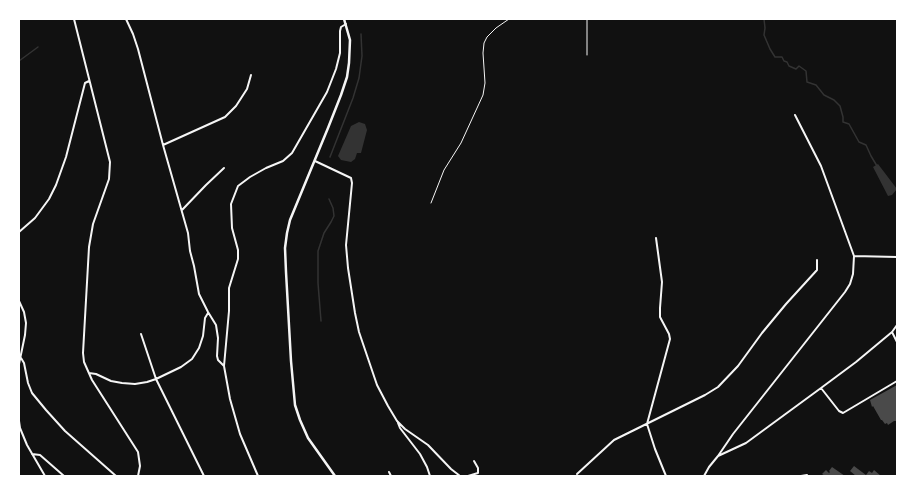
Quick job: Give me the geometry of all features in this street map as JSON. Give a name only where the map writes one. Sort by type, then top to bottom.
[{"type":"street","points":[[74,19],[110,162],[109,179],[94,224],[89,246],[83,353],[84,362],[92,380],[138,452],[140,466],[138,476]]},
{"type":"street","points":[[126,19],[138,49],[182,210],[188,233],[190,252],[199,294],[216,325],[218,332],[217,356],[218,360],[224,366]]},
{"type":"street","points":[[335,476],[308,438],[295,405],[285,248],[290,220],[347,77],[350,40],[344,19]]},
{"type":"street","points":[[258,476],[240,434],[230,399],[224,366],[229,311],[229,288],[238,258],[238,250],[232,228],[231,204],[238,186],[266,168],[283,161],[292,153],[327,92],[336,69],[340,53],[341,27],[346,24]]},
{"type":"street","points":[[163,145],[225,117],[236,106],[246,89],[251,75]]},
{"type":"street","points":[[19,232],[35,218],[49,199],[56,185],[70,142],[85,83],[89,81]]},
{"type":"street","points":[[704,476],[733,434],[845,292],[850,284],[853,274],[854,256],[821,166],[795,115]]},
{"type":"street","points":[[314,160],[351,178],[352,183],[346,245],[348,268],[359,332],[377,385],[400,428],[420,454],[430,476]]},
{"type":"street","points":[[182,210],[206,184],[224,168]]},
{"type":"street","points":[[656,238],[662,282],[660,317],[670,339],[647,424],[666,476]]},
{"type":"street","points":[[854,256],[897,257]]},
{"type":"street","points":[[577,474],[614,440],[705,395],[718,387],[738,366],[786,304],[817,270],[817,260]]},
{"type":"street","points":[[19,301],[24,312],[26,323],[19,364]]},
{"type":"street","points":[[89,373],[96,374],[111,381],[135,384],[156,379],[181,368],[192,359],[199,348],[203,336],[205,318],[208,312]]},
{"type":"street","points":[[718,456],[746,443],[856,362],[892,332],[897,325]]},
{"type":"street","points":[[892,332],[897,342]]},
{"type":"street","points":[[141,334],[156,379],[204,476]]},
{"type":"street","points":[[21,358],[24,363],[28,384],[32,393],[66,431],[116,476]]},
{"type":"street","points":[[821,388],[839,412],[843,413],[897,381]]},
{"type":"street","points":[[19,421],[20,428],[27,445],[45,476]]},
{"type":"street","points":[[397,421],[405,429],[428,445],[451,469],[460,476]]},
{"type":"street","points":[[32,454],[40,455],[64,476]]},
{"type":"street","points":[[468,476],[478,472],[478,468],[474,461]]},
{"type":"street","points":[[389,472],[392,476]]},
{"type":"street","points":[[801,476],[807,475]]},
{"type":"path","points":[[431,203],[444,170],[461,143],[483,95],[485,83],[483,53],[484,44],[487,37],[496,28],[509,19]]},
{"type":"path","points":[[587,19],[587,55]]},
{"type":"shaded area","points":[[359,122],[365,124],[367,130],[361,153],[357,153],[355,159],[351,162],[341,160],[338,156],[351,126]]},
{"type":"shaded area","points":[[878,164],[897,189],[892,195],[888,196],[873,167]]},
{"type":"building","points":[[897,385],[897,421],[894,421],[888,425],[881,420],[873,406],[872,407],[870,400]]},
{"type":"building","points":[[854,466],[866,475],[869,471],[872,473],[874,470],[881,476],[856,476],[850,471]]},
{"type":"building","points":[[832,467],[845,476],[825,476],[822,474],[826,470],[829,473]]},
{"type":"waterway","points":[[764,19],[764,35],[775,57],[782,57],[789,66],[796,69],[799,66],[806,71],[807,82],[816,85],[824,95],[834,100],[840,106],[843,122],[849,124],[859,142],[866,145],[877,166]]},
{"type":"waterway","points":[[330,157],[353,98],[359,78],[362,56],[361,34]]},
{"type":"waterway","points":[[19,61],[38,47]]},
{"type":"waterway","points":[[321,321],[318,283],[318,251],[324,233],[334,216],[333,208],[329,199]]}]
